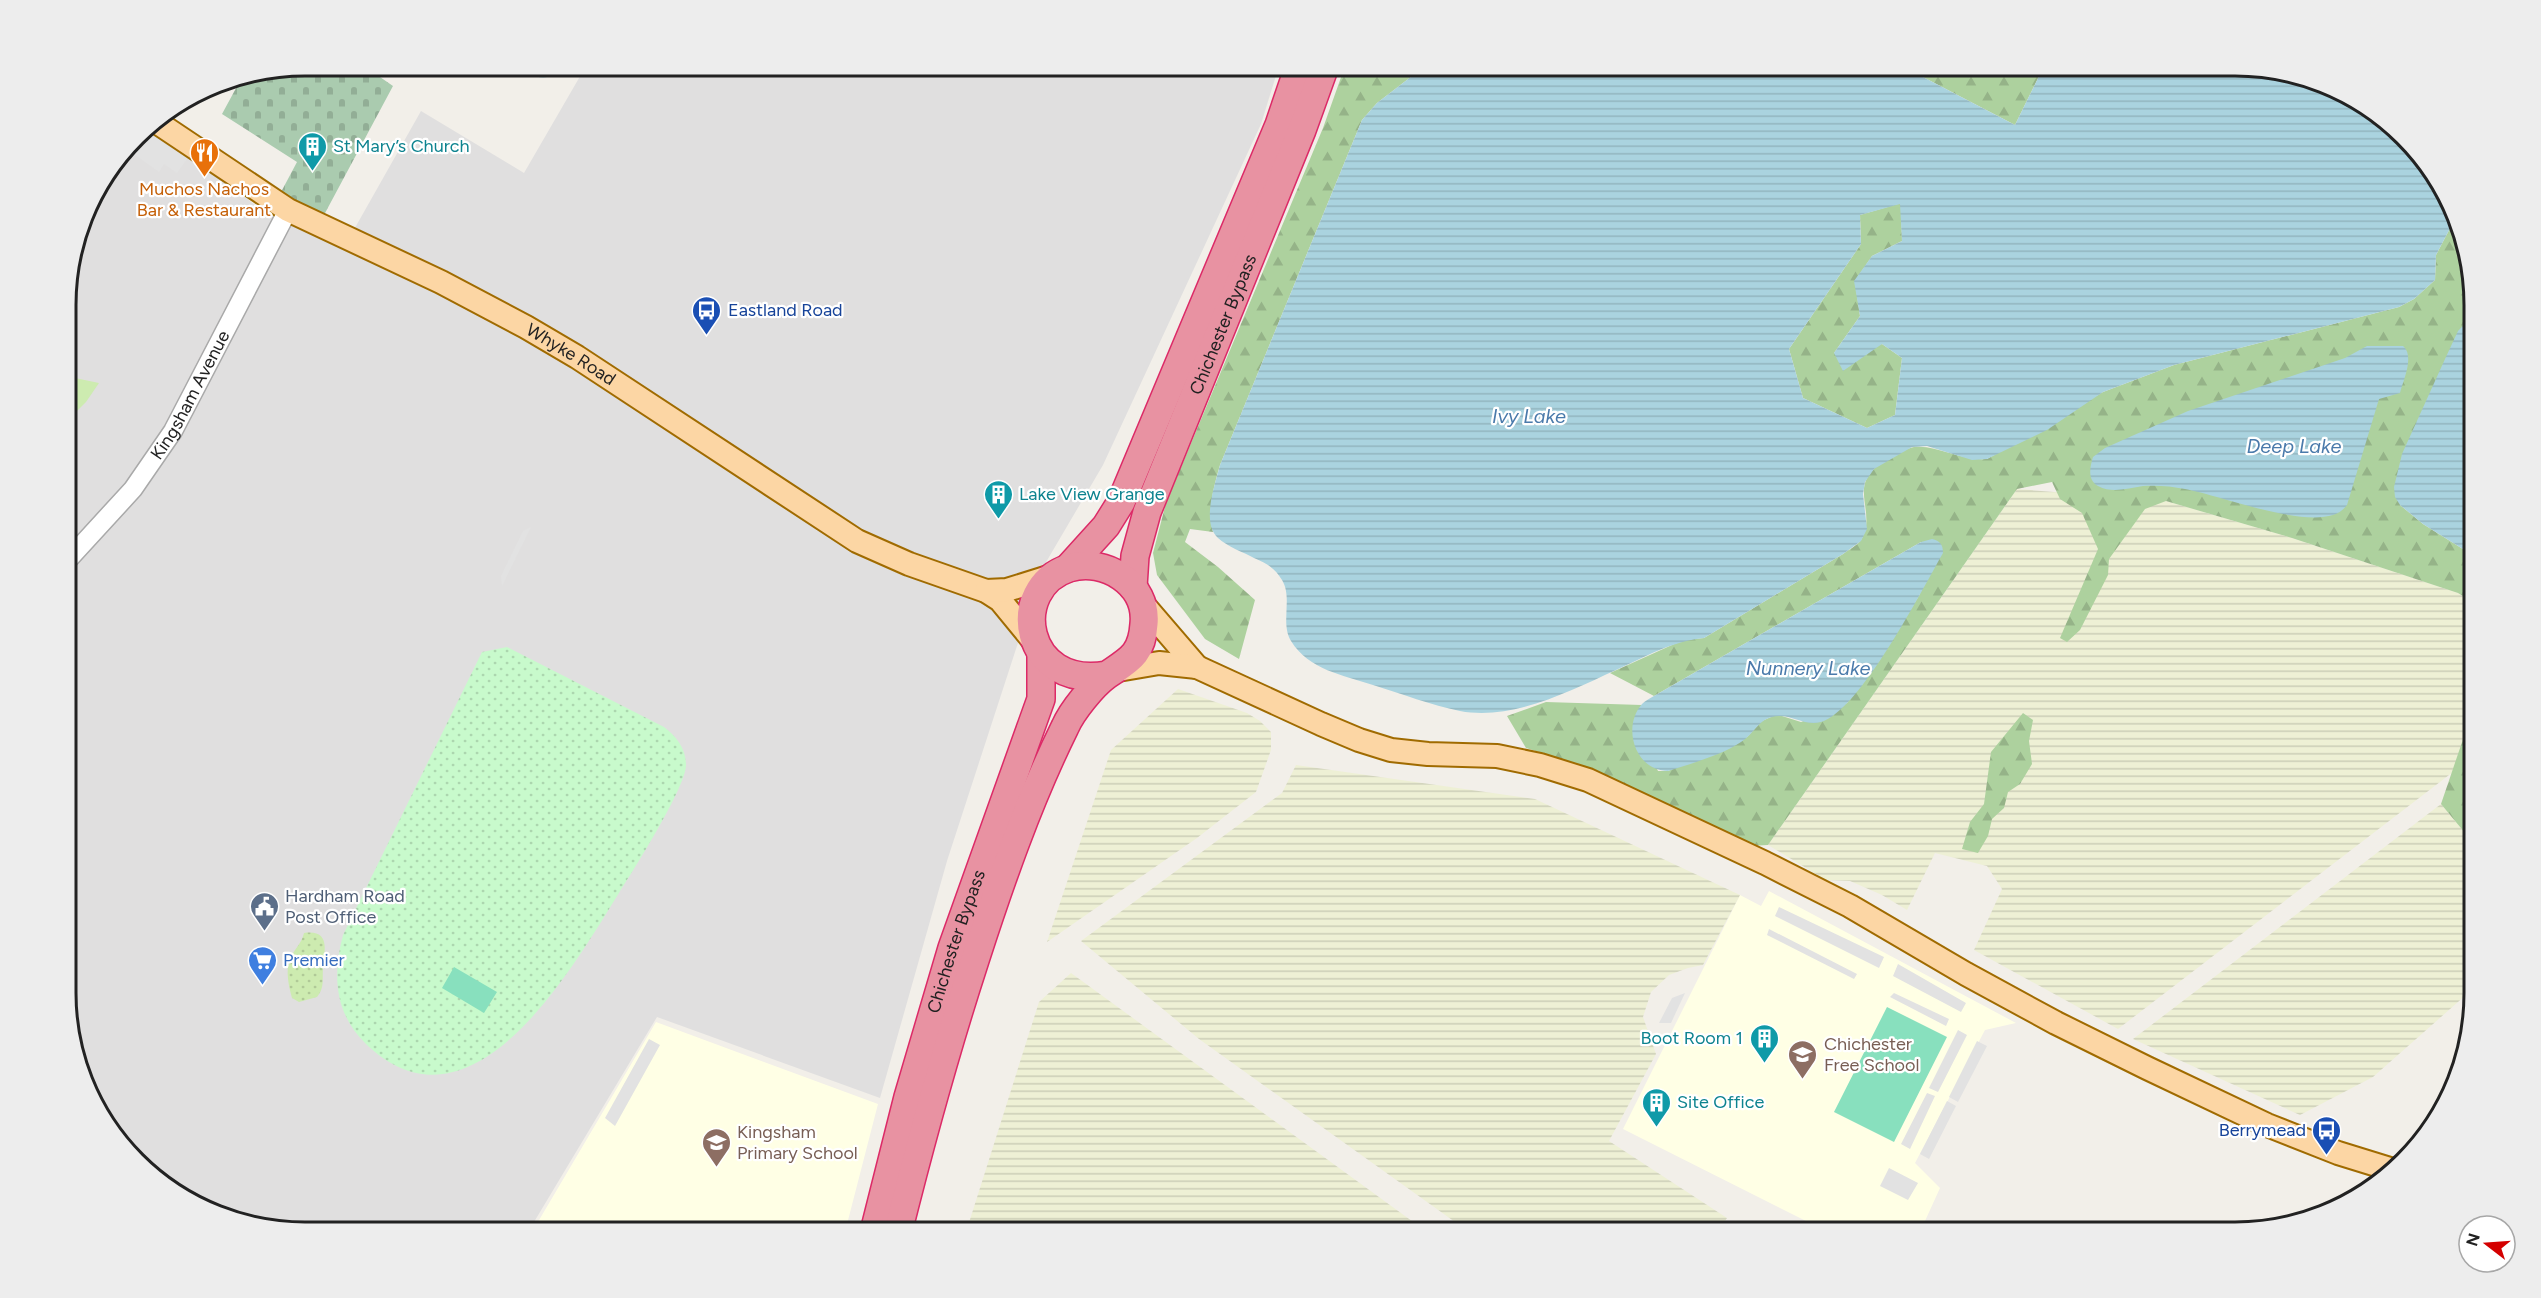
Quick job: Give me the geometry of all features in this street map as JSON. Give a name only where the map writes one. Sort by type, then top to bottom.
[{"type":"highway","name":"Chichester Bypass","points":[[1062,572],[1106,526],[1121,502],[1278,125],[1295,76]]},
{"type":"highway","name":"Chichester Bypass","points":[[1138,595],[1135,556],[1147,512],[1302,130],[1321,76]]},
{"type":"highway","points":[[1086,565],[1104,567],[1120,575],[1138,595],[1145,622],[1142,640],[1132,657],[1112,673],[1089,678],[1071,676],[1054,667],[1039,649],[1032,630],[1032,614],[1036,599],[1044,586],[1062,572],[1086,565]]},
{"type":"highway","name":"Chichester Bypass","points":[[877,1222],[908,1097],[939,988],[1041,699],[1039,649]]},
{"type":"highway","name":"Chichester Bypass","points":[[901,1222],[955,1023],[1012,852],[1045,768],[1069,717],[1112,673]]},
{"type":"main road","name":"Whyke Road","points":[[163,126],[288,210],[441,282],[577,357],[857,541],[909,564],[986,591],[1000,600],[1039,649]]},
{"type":"main road","name":"Whyke Road","points":[[986,591],[1018,587],[1062,572]]},
{"type":"main road","points":[[1138,595],[1197,667]]},
{"type":"main road","points":[[1112,673],[1159,663],[1197,667],[1321,724],[1391,750],[1428,754],[1497,756],[1540,765],[1588,780],[1765,863],[1850,906],[1966,974],[2056,1023],[2187,1087],[2294,1136],[2384,1167]]},
{"type":"street","name":"Kingsham Avenue","points":[[76,551],[133,489],[173,431],[288,210]]},
{"type":"shaded area","points":[[580,76],[1276,76],[1261,124],[1103,465],[1042,569],[947,861],[880,1098],[657,1017],[534,1222],[306,1222],[276,1220],[246,1214],[204,1198],[178,1183],[155,1165],[133,1143],[115,1120],[100,1094],[84,1052],[78,1022],[76,993],[76,306],[78,276],[84,246],[100,204],[115,178],[133,155],[156,132],[259,208],[343,249],[421,111],[524,173]]},
{"type":"shaded area","points":[[156,132],[189,156],[177,173],[164,164],[159,172],[134,154]]},
{"type":"shaded area","points":[[2017,489],[2166,501],[2292,538],[2464,597],[2464,738],[2453,772],[2118,1029],[1974,950],[2002,889],[1987,866],[1935,853],[1907,910],[1882,895],[1850,881],[1826,880],[1768,845]]},
{"type":"shaded area","points":[[531,527],[502,586],[501,576],[523,531]]},
{"type":"shaded area","points":[[1178,689],[1247,713],[1271,732],[1271,750],[1256,792],[1197,838],[1047,942],[1111,750]]},
{"type":"shaded area","points":[[1296,765],[1535,799],[1740,895],[1703,965],[1669,975],[1651,992],[1643,1017],[1656,1054],[1609,1141],[1727,1218],[1724,1222],[1455,1222],[1199,1039],[1081,941],[1282,793]]},
{"type":"shaded area","points":[[2441,804],[2464,832],[2464,997],[2373,1077],[2300,1115],[2133,1039]]},
{"type":"shaded area","name":"Chichester Free School","points":[[1769,891],[2016,1023],[1985,1030],[1915,1163],[1940,1188],[1925,1222],[1808,1222],[1623,1129],[1740,895],[1761,906]]},
{"type":"shaded area","points":[[1779,907],[1884,957],[1879,968],[1775,916]]},
{"type":"shaded area","points":[[1769,929],[1857,974],[1854,979],[1767,935]]},
{"type":"shaded area","points":[[1898,964],[1966,1003],[1961,1012],[1893,976]]},
{"type":"shaded area","points":[[1071,973],[1413,1222],[969,1222],[1039,1002]]},
{"type":"shaded area","points":[[1685,993],[1671,1023],[1659,1023],[1672,998]]},
{"type":"shaded area","points":[[1894,993],[1949,1019],[1946,1026],[1890,997]]},
{"type":"shaded area","name":"Kingsham Primary School","points":[[656,1022],[878,1104],[848,1222],[538,1222]]},
{"type":"shaded area","points":[[1958,1030],[1967,1035],[1938,1092],[1929,1088]]},
{"type":"shaded area","points":[[649,1039],[660,1045],[615,1126],[605,1118]]},
{"type":"shaded area","points":[[1977,1041],[1987,1046],[1958,1102],[1949,1097]]},
{"type":"shaded area","points":[[1927,1093],[1935,1096],[1910,1149],[1901,1144]]},
{"type":"shaded area","points":[[1947,1101],[1956,1106],[1929,1159],[1920,1154]]},
{"type":"shaded area","points":[[1889,1168],[1918,1183],[1908,1200],[1880,1186]]},
{"type":"green space","points":[[378,76],[393,86],[324,215],[280,194],[297,162],[222,114],[236,87],[276,78]]},
{"type":"green space","points":[[1341,76],[1412,76],[1377,103],[1362,120],[1220,465],[1211,507],[1213,532],[1190,529],[1185,542],[1218,567],[1255,600],[1239,659],[1205,639],[1157,575],[1153,553],[1166,503],[1323,128]]},
{"type":"green space","points":[[1921,76],[2039,76],[2015,125]]},
{"type":"green space","points":[[1901,203],[1902,241],[1872,256],[1855,281],[1860,316],[1834,353],[1882,344],[1902,358],[1895,415],[1867,428],[1803,398],[1789,349],[1861,244],[1860,215]]},
{"type":"green space","points":[[2450,228],[2463,276],[2464,325],[2400,505],[2423,524],[2464,550],[2464,597],[2292,538],[2166,501],[2145,509],[2109,559],[2108,575],[2080,630],[2067,642],[2060,638],[2098,549],[2082,513],[2060,499],[2052,482],[2017,489],[1768,845],[1749,846],[1612,779],[1526,748],[1507,716],[1546,702],[1642,705],[1635,718],[1658,771],[1668,771],[1747,737],[1762,721],[1773,716],[1782,716],[1801,722],[1847,703],[1879,661],[1920,594],[1921,542],[1654,696],[1610,673],[1683,640],[1704,638],[1855,546],[1861,540],[1865,529],[1864,487],[1867,478],[1875,468],[1901,452],[1922,447],[1968,458],[1987,459],[2103,392],[2174,365],[2399,307],[2414,299],[2435,280],[2436,255]]},
{"type":"green space","points":[[76,378],[99,383],[76,412]]},
{"type":"green space","points":[[507,647],[664,727],[676,738],[682,748],[686,759],[684,776],[658,829],[575,963],[546,1001],[515,1035],[480,1061],[444,1074],[405,1070],[366,1044],[348,1020],[342,1007],[337,980],[343,935],[482,652]]},
{"type":"green space","points":[[2023,713],[2033,720],[2029,741],[2032,764],[2020,784],[2008,792],[2004,808],[1992,819],[1988,836],[1978,853],[1962,849],[1970,822],[1984,804],[1991,752]]},
{"type":"green space","points":[[2464,736],[2464,832],[2441,804]]},
{"type":"green space","points":[[304,933],[313,933],[323,938],[325,949],[323,983],[317,997],[299,1002],[292,998],[288,968],[293,952]]},
{"type":"green space","points":[[454,967],[497,992],[484,1013],[442,988]]},
{"type":"green space","points":[[1887,1007],[1947,1037],[1894,1142],[1834,1112]]},
{"type":"water","name":"Ivy Lake","points":[[1412,76],[1921,76],[2015,125],[2039,76],[2265,78],[2295,84],[2323,94],[2350,107],[2375,124],[2408,155],[2426,178],[2441,204],[2450,228],[2436,255],[2435,280],[2414,299],[2399,307],[2174,365],[2103,392],[2047,430],[1987,459],[1972,460],[1927,446],[1912,447],[1874,469],[1865,482],[1863,494],[1867,529],[1861,541],[1843,554],[1704,638],[1681,642],[1659,650],[1580,687],[1540,702],[1500,712],[1480,713],[1427,703],[1328,670],[1307,659],[1298,651],[1288,634],[1286,595],[1282,580],[1266,564],[1218,538],[1210,523],[1211,503],[1220,465],[1362,120],[1377,103]],"holes":[[[1900,204],[1902,241],[1872,256],[1854,281],[1860,316],[1834,353],[1843,371],[1882,344],[1902,358],[1895,415],[1867,428],[1803,398],[1789,349],[1861,244],[1860,215]]]},
{"type":"water","points":[[2464,325],[2464,550],[2423,524],[2400,505],[2395,497],[2394,487],[2402,454],[2458,331]]},
{"type":"water","name":"Deep Lake","points":[[2367,346],[2403,346],[2408,356],[2407,369],[2400,393],[2379,399],[2347,505],[2333,515],[2300,517],[2164,486],[2109,490],[2098,486],[2092,480],[2090,469],[2093,457],[2105,448],[2188,411],[2345,358]]},
{"type":"water","name":"Nunnery Lake","points":[[1932,539],[1940,543],[1943,553],[1889,647],[1854,696],[1837,713],[1815,723],[1784,716],[1772,717],[1759,724],[1745,739],[1733,747],[1706,759],[1668,771],[1647,764],[1640,756],[1635,746],[1633,725],[1642,704],[1921,542]]},
{"type":"place","name":"St Mary’s Church","points":[[312,172]]},
{"type":"place","name":"Muchos Nachos Bar & Restaurant","points":[[204,178]]},
{"type":"place","name":"Eastland Road","points":[[707,336]]},
{"type":"place","name":"Lake View Grange","points":[[998,520]]},
{"type":"place","name":"Hardham Road Post Office","points":[[264,932]]},
{"type":"place","name":"Premier","points":[[262,986]]},
{"type":"place","name":"Boot Room 1","points":[[1764,1064]]},
{"type":"place","name":"Chichester Free School","points":[[1803,1080]]},
{"type":"place","name":"Site Office","points":[[1656,1128]]},
{"type":"place","name":"Berrymead","points":[[2327,1156]]},
{"type":"place","name":"Kingsham Primary School","points":[[716,1168]]}]
